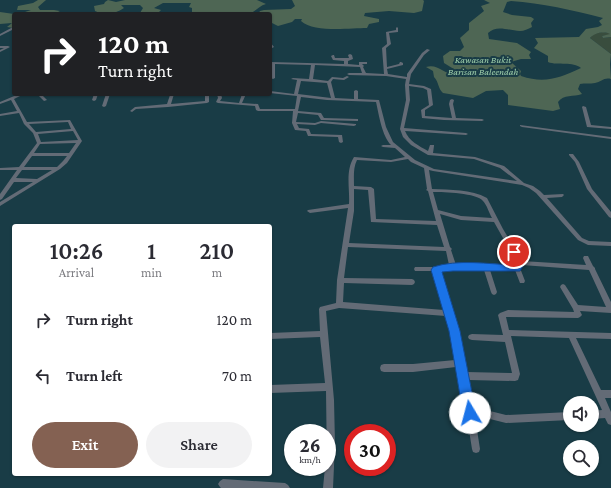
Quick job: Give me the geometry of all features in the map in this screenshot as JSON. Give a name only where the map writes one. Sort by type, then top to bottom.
[{"type":"street","points":[[386,75],[384,48],[388,44],[387,32],[397,31],[397,28]]},
{"type":"street","points":[[0,35],[12,29]]},
{"type":"street","points":[[0,47],[8,47],[0,51]]},
{"type":"street","points":[[428,50],[414,65],[408,78],[408,100],[402,130],[405,136],[413,144],[430,154],[475,158],[502,166],[523,184]]},
{"type":"street","points":[[333,56],[334,59],[346,60],[351,59],[350,56]]},
{"type":"street","points":[[346,60],[346,65]]},
{"type":"street","points":[[273,78],[272,63],[324,63],[362,66]]},
{"type":"street","points":[[364,74],[360,63],[366,63]]},
{"type":"street","points":[[385,68],[401,66],[401,63]]},
{"type":"street","points":[[311,80],[313,64]]},
{"type":"street","points":[[329,82],[332,78],[344,79],[348,76],[364,74],[408,78]]},
{"type":"street","points":[[293,79],[329,82]]},
{"type":"street","points":[[299,80],[294,123],[297,129],[307,130],[310,135],[340,136],[341,142]]},
{"type":"street","points":[[329,82],[333,99]]},
{"type":"street","points":[[407,86],[424,87],[429,89],[431,105],[424,108],[422,116],[482,120]]},
{"type":"street","points":[[356,91],[356,100]]},
{"type":"street","points":[[272,92],[333,99],[378,101],[388,137],[394,146],[408,158],[426,168],[523,184],[531,187],[580,239],[594,244],[611,244]]},
{"type":"street","points":[[0,103],[17,96]]},
{"type":"street","points":[[41,96],[44,100]]},
{"type":"street","points":[[94,100],[95,96]]},
{"type":"street","points":[[104,106],[107,96]]},
{"type":"street","points":[[168,106],[170,96]]},
{"type":"street","points":[[207,96],[207,102]]},
{"type":"street","points":[[218,102],[220,96]]},
{"type":"street","points":[[240,104],[243,96]]},
{"type":"street","points":[[12,98],[26,123],[35,133],[39,143]]},
{"type":"street","points":[[452,100],[451,105],[454,119]]},
{"type":"street","points":[[132,111],[135,108],[218,102],[257,105],[258,110],[295,111],[321,115],[322,119],[357,120]]},
{"type":"street","points":[[584,107],[589,126],[611,128]]},
{"type":"street","points":[[0,115],[20,112]]},
{"type":"street","points":[[26,123],[69,121],[80,141]]},
{"type":"street","points":[[294,123],[315,124],[321,122],[354,125]]},
{"type":"street","points":[[522,126],[611,138]]},
{"type":"street","points":[[35,133],[74,130]]},
{"type":"street","points":[[402,130],[466,134]]},
{"type":"street","points":[[39,143],[80,141]]},
{"type":"street","points":[[0,204],[58,168],[71,154],[80,141]]},
{"type":"street","points":[[0,198],[39,143]]},
{"type":"street","points":[[382,146],[394,146]]},
{"type":"street","points":[[430,154],[432,146]]},
{"type":"street","points":[[30,155],[71,154]]},
{"type":"street","points":[[571,155],[577,162],[590,189],[611,216]]},
{"type":"street","points":[[339,305],[340,280],[351,206],[353,165],[356,158],[391,161],[408,158]]},
{"type":"street","points":[[0,169],[58,168]]},
{"type":"street","points":[[426,168],[429,190],[449,249],[453,267]]},
{"type":"street","points":[[12,180],[39,180]]},
{"type":"street","points":[[352,187],[371,189],[373,221],[439,223]]},
{"type":"street","points":[[429,190],[482,196],[488,202],[519,266],[522,281]]},
{"type":"street","points":[[542,197],[561,195]]},
{"type":"street","points":[[310,211],[351,206]]},
{"type":"street","points":[[436,211],[472,220],[496,220]]},
{"type":"street","points":[[345,245],[449,249]]},
{"type":"street","points":[[576,308],[611,310],[586,258]]},
{"type":"street","points":[[417,269],[436,270],[453,267],[519,266],[592,268]]},
{"type":"street","points":[[486,267],[494,292]]},
{"type":"street","points":[[436,270],[454,331],[459,363],[464,376],[476,449]]},
{"type":"street","points":[[340,280],[412,282]]},
{"type":"street","points":[[464,376],[515,377],[516,374],[503,314],[578,315],[576,308],[563,287]]},
{"type":"street","points":[[328,488],[330,461],[329,387],[323,334],[322,309],[339,305],[449,313]]},
{"type":"street","points":[[272,336],[323,334]]},
{"type":"street","points":[[571,335],[609,418]]},
{"type":"street","points":[[472,337],[571,335],[611,336]]},
{"type":"street","points":[[384,368],[413,368],[459,363]]},
{"type":"street","points":[[272,389],[329,387]]},
{"type":"street","points":[[598,394],[611,394]]},
{"type":"street","points":[[470,413],[482,413],[506,419],[563,416]]},
{"type":"street","points":[[599,416],[609,418]]},
{"type":"street","points":[[223,484],[285,488]]},
{"type":"green space","points":[[38,0],[46,0],[38,7],[40,10],[60,11],[25,12],[31,10],[17,10],[18,6],[33,3]]},
{"type":"green space","points":[[108,0],[116,2],[125,0],[257,0],[266,4],[252,12],[192,12],[192,8],[189,7],[191,3],[163,3],[154,8],[161,10],[159,12],[141,12],[143,8],[140,5],[121,5],[124,8],[117,12],[95,11],[94,6],[104,4]]},
{"type":"green space","points":[[292,0],[424,1],[422,11],[414,13],[389,11],[365,13],[364,16],[379,19],[379,22],[369,24],[367,28],[342,29],[314,27],[301,21],[302,19],[295,19],[292,22],[278,26],[272,23],[272,12],[259,12],[264,10],[291,9],[295,6]]},
{"type":"green space","name":"Kawasan Bukit Barisan Baleendah","points":[[484,0],[611,0],[611,37],[603,38],[602,36],[610,34],[602,33],[594,35],[590,38],[611,54],[611,79],[604,79],[595,83],[580,84],[578,89],[582,94],[560,99],[558,102],[560,109],[553,111],[508,105],[508,95],[503,90],[486,91],[473,98],[443,93],[434,77],[433,71],[426,67],[430,66],[448,73],[456,74],[457,71],[444,63],[443,56],[450,51],[460,51],[464,47],[460,38],[469,30],[469,23],[484,11],[481,6],[490,3]],"holes":[[[511,1],[557,7],[603,18],[599,21],[602,25],[586,29],[579,37],[535,38],[538,43],[534,48],[548,56],[548,62],[556,64],[570,64],[581,68],[566,75],[545,80],[537,80],[521,76],[521,71],[511,62],[521,59],[531,59],[529,55],[531,52],[517,43],[489,39],[488,33],[499,28],[520,31],[532,27],[531,23],[534,19],[531,17],[512,15],[503,12],[507,2]]]},
{"type":"green space","points":[[0,12],[12,14],[12,23],[0,24]]},
{"type":"green space","points":[[12,23],[12,28],[7,27]]},
{"type":"green space","points":[[603,32],[610,33],[609,35],[602,36],[603,38],[611,37],[611,54],[590,38],[593,34]]},
{"type":"route","points":[[470,413],[465,380],[459,363],[454,331],[436,270],[453,267],[518,268],[520,263],[514,252]]}]
